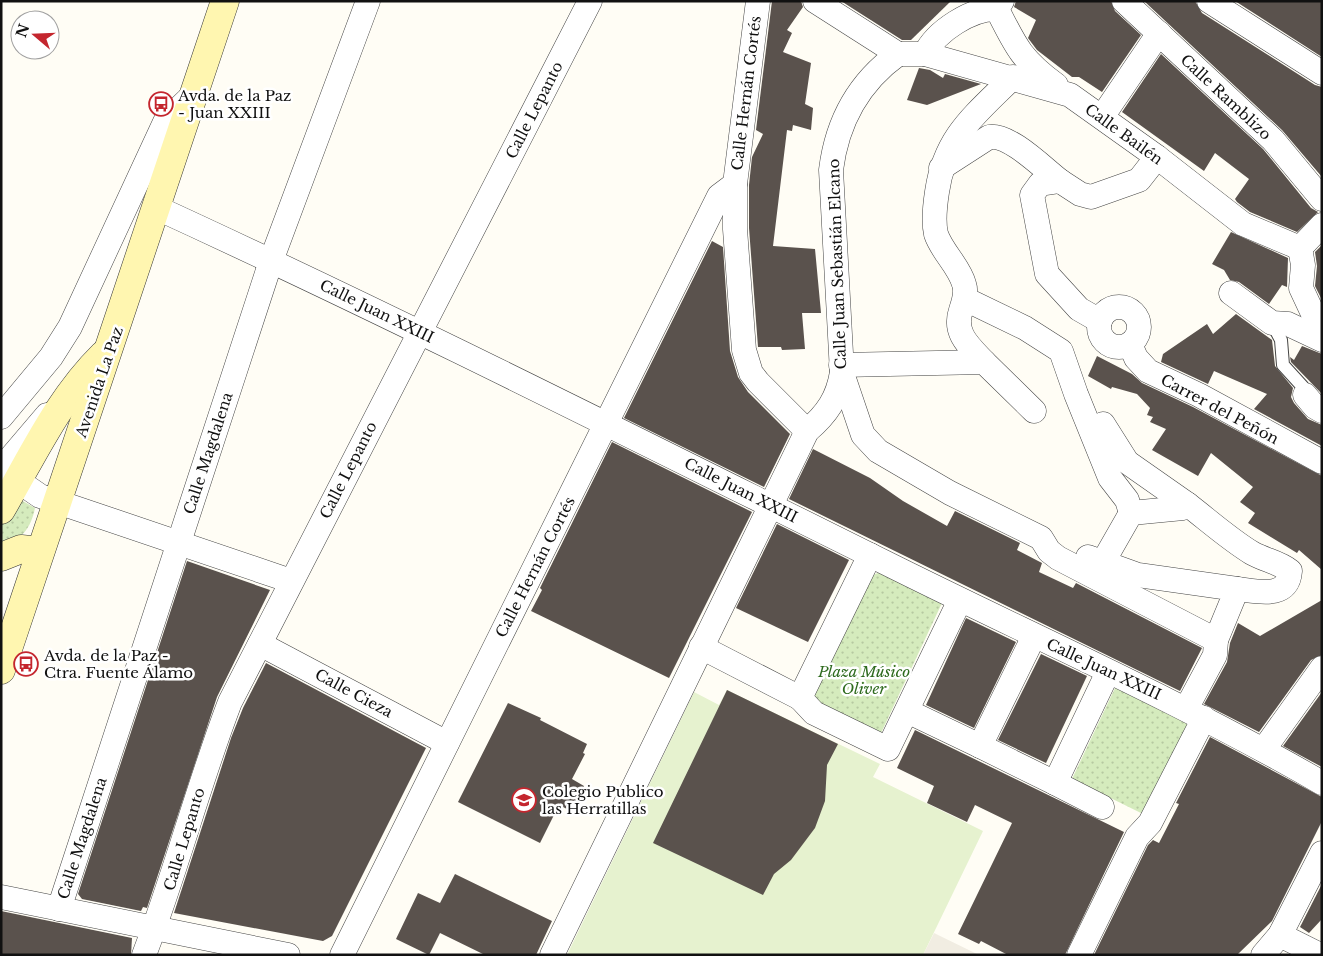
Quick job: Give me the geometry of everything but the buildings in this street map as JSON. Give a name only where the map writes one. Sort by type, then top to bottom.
[{"type":"main road","name":"Avenida La Paz","points":[[1,670],[111,347],[155,207],[225,1]]},
{"type":"main road","points":[[1,510],[10,474],[88,370],[111,347]]},
{"type":"main road","points":[[1,558],[21,549],[40,551]]},
{"type":"street","name":"Calle Magdalena","points":[[59,909],[271,261],[368,1]]},
{"type":"street","name":"Calle Lepanto","points":[[144,955],[209,756],[230,702],[590,1]]},
{"type":"street","name":"Calle Hernán Cortés","points":[[758,1],[735,184],[735,248],[746,361],[758,382],[808,431]]},
{"type":"street","name":"Calle Ramblizo","points":[[1124,1],[1273,140],[1322,199]]},
{"type":"street","points":[[1209,1],[1322,73]]},
{"type":"street","points":[[822,3],[898,54]]},
{"type":"street","points":[[925,54],[929,45],[968,15],[999,5],[1022,56],[1034,68],[1070,95]]},
{"type":"street","points":[[1102,117],[1159,33]]},
{"type":"street","name":"Calle Bailén","points":[[898,54],[925,54],[1013,77],[1070,95],[1157,157],[1243,224],[1300,248]]},
{"type":"street","name":"Calle Juan Sebastián Elcano","points":[[552,955],[770,505],[808,431],[821,419],[835,398],[842,368],[831,170],[833,150],[846,117],[870,77],[898,54]]},
{"type":"street","points":[[1013,77],[966,124],[951,142],[940,168],[935,202],[935,226],[940,243],[964,283],[965,299],[960,314],[960,332],[964,341],[1034,411]]},
{"type":"street","name":"Avenida La Paz","points":[[1,417],[51,357],[70,328],[165,122],[195,93]]},
{"type":"street","points":[[940,168],[989,137],[997,136],[1009,141],[1060,181],[1080,194],[1091,197],[1139,180],[1157,157]]},
{"type":"street","points":[[1060,181],[1040,184],[1032,195],[1047,274],[1079,309],[1100,321]]},
{"type":"street","name":"Calle Hernán Cortés","points":[[342,955],[719,196],[735,184]]},
{"type":"street","name":"Calle Juan XXIII","points":[[155,207],[420,332],[607,423],[960,600],[1195,713],[1322,783]]},
{"type":"street","points":[[1322,224],[1300,248],[1303,265],[1301,288],[1322,333]]},
{"type":"street","points":[[1231,293],[1272,323],[1288,324],[1322,340]]},
{"type":"street","points":[[965,299],[1025,328],[1061,351],[1074,390],[1110,478],[1127,500],[1131,513],[1102,562]]},
{"type":"street","points":[[1122,307],[1129,309],[1138,319],[1139,326],[1136,338],[1130,344],[1118,347],[1105,342],[1099,330],[1100,321],[1105,312],[1110,309],[1122,307]]},
{"type":"street","name":"Carrer del Peñón","points":[[1130,344],[1136,358],[1148,371],[1199,395],[1322,462]]},
{"type":"street","points":[[984,362],[842,368],[863,435],[878,451],[950,493],[1041,538],[1138,574],[1270,592],[1281,590],[1287,585],[1290,571],[1246,550],[1187,504],[1127,462],[1110,439],[1088,388],[1074,390]]},
{"type":"street","points":[[10,474],[32,492],[291,581]]},
{"type":"street","points":[[1131,513],[1183,508],[1187,504]]},
{"type":"street","points":[[1041,538],[1049,552],[1058,558],[1216,640]]},
{"type":"street","points":[[800,698],[870,555]]},
{"type":"street","points":[[1079,955],[1137,837],[1150,824],[1195,713],[1215,656],[1216,640],[1237,589]]},
{"type":"street","points":[[701,647],[800,698],[814,713],[888,749],[960,600]]},
{"type":"street","points":[[980,746],[1034,636]]},
{"type":"street","name":"Calle Cieza","points":[[260,644],[447,743]]},
{"type":"street","points":[[1264,750],[1322,668]]},
{"type":"street","points":[[1056,783],[1108,672]]},
{"type":"street","points":[[907,711],[1102,807]]},
{"type":"street","points":[[1262,955],[1280,935],[1322,853]]},
{"type":"street","points":[[1,897],[288,955]]},
{"type":"street","points":[[1280,935],[1320,955]]},
{"type":"lane","points":[[1272,323],[1281,340],[1282,365],[1303,387],[1314,403]]},
{"type":"green space","points":[[21,500],[35,508],[31,522],[24,533],[14,541],[1,546],[1,527],[16,501]]},
{"type":"green space","name":"Plaza Músico Oliver","points":[[880,572],[942,603],[881,733],[811,699],[871,576]]},
{"type":"green space","points":[[1116,686],[1191,723],[1145,815],[1072,779]]},
{"type":"green space","points":[[727,690],[880,764],[873,777],[983,831],[923,955],[567,955],[694,692],[719,705]]},
{"type":"shaded area","points":[[934,933],[979,955],[923,955]]},
{"type":"place","name":"Avda. de la Paz - Juan XXIII","points":[[161,104]]},
{"type":"place","name":"Avda. de la Paz - Ctra. Fuente Álamo","points":[[26,664]]},
{"type":"place","name":"Colegio Publico las Herratillas","points":[[524,800]]}]
